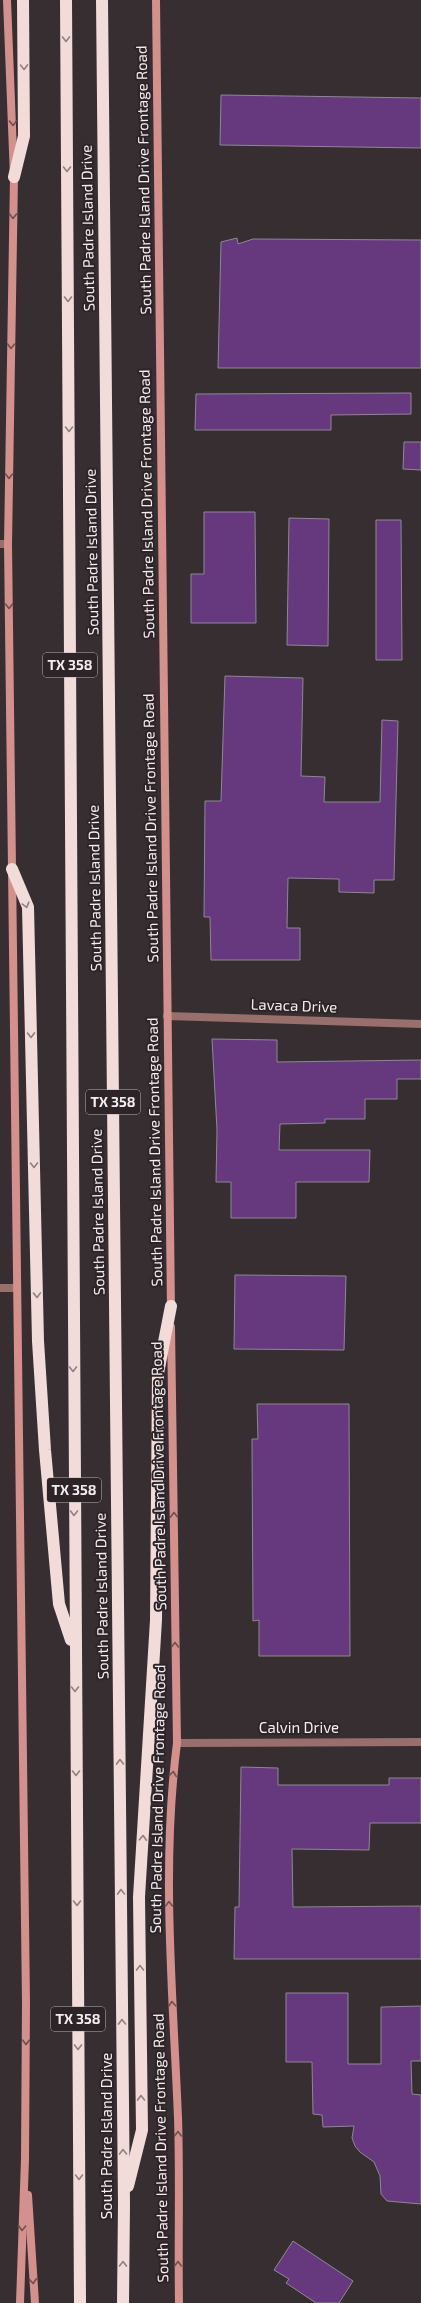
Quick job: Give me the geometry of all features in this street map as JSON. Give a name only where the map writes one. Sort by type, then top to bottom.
[{"type":"highway","points":[[14,177],[24,136],[23,0]]},
{"type":"highway","name":"South Padre Island Drive","points":[[66,0],[74,1094],[75,1650],[80,2303]]},
{"type":"highway","name":"South Padre Island Drive","points":[[102,0],[124,2204],[123,2303]]},
{"type":"highway","points":[[12,869],[28,907],[38,1341],[46,1458],[59,1604],[75,1650]]},
{"type":"highway","points":[[124,2204],[142,2130],[140,1896],[156,1620],[158,1373],[171,1306]]},
{"type":"main road","points":[[7,0],[14,177],[4,544],[12,869],[17,1288],[24,1668],[25,2158],[20,2303]]},
{"type":"main road","name":"South Padre Island Drive Frontage Road","points":[[156,0],[167,1016],[177,1743],[170,1796],[169,1943],[178,2119],[179,2303]]},
{"type":"main road","points":[[25,2158],[35,2303]]},
{"type":"street","name":"Lavaca Drive","points":[[167,1016],[421,1024]]},
{"type":"street","points":[[0,1288],[17,1288]]},
{"type":"street","name":"Calvin Drive","points":[[177,1743],[421,1742]]},
{"type":"building","points":[[221,95],[421,98],[421,148],[220,145]]},
{"type":"building","points":[[237,238],[238,244],[253,239],[421,240],[421,368],[218,368],[221,242]]},
{"type":"building","points":[[411,393],[411,414],[331,415],[331,430],[195,430],[196,394]]},
{"type":"building","points":[[404,442],[421,442],[421,470],[403,469]]},
{"type":"building","points":[[204,512],[255,512],[256,623],[191,623],[191,574],[204,574]]},
{"type":"building","points":[[289,518],[329,519],[328,646],[287,645]]},
{"type":"building","points":[[376,520],[401,520],[402,660],[376,660]]},
{"type":"building","points":[[225,676],[303,678],[301,776],[325,777],[324,802],[380,802],[382,720],[398,721],[394,880],[374,880],[374,893],[339,892],[339,879],[288,878],[287,928],[300,928],[300,960],[211,960],[210,917],[204,917],[205,801],[221,801]]},
{"type":"building","points":[[212,1039],[277,1040],[277,1062],[421,1060],[421,1079],[397,1079],[397,1099],[365,1099],[365,1119],[325,1119],[325,1123],[280,1124],[279,1150],[370,1150],[369,1182],[296,1182],[296,1218],[231,1218],[231,1182],[216,1182],[217,1130]]},
{"type":"building","points":[[235,1275],[346,1276],[344,1350],[234,1349]]},
{"type":"building","points":[[257,1404],[349,1404],[350,1656],[259,1656],[259,1620],[253,1621],[252,1439],[258,1439]]},
{"type":"building","points":[[241,1767],[278,1768],[278,1785],[389,1785],[389,1778],[421,1778],[421,1823],[370,1823],[369,1850],[292,1849],[293,1907],[421,1906],[421,1959],[234,1959],[235,1907],[239,1907]]},
{"type":"building","points":[[286,1993],[348,1993],[348,2064],[381,2064],[381,2007],[421,2006],[421,2061],[411,2061],[412,2094],[421,2095],[421,2204],[387,2201],[381,2194],[380,2176],[374,2162],[360,2152],[355,2146],[352,2138],[354,2126],[323,2127],[322,2115],[313,2114],[312,2062],[286,2062]]},
{"type":"building","points":[[293,2241],[353,2281],[339,2303],[316,2303],[286,2283],[289,2279],[274,2270]]}]
